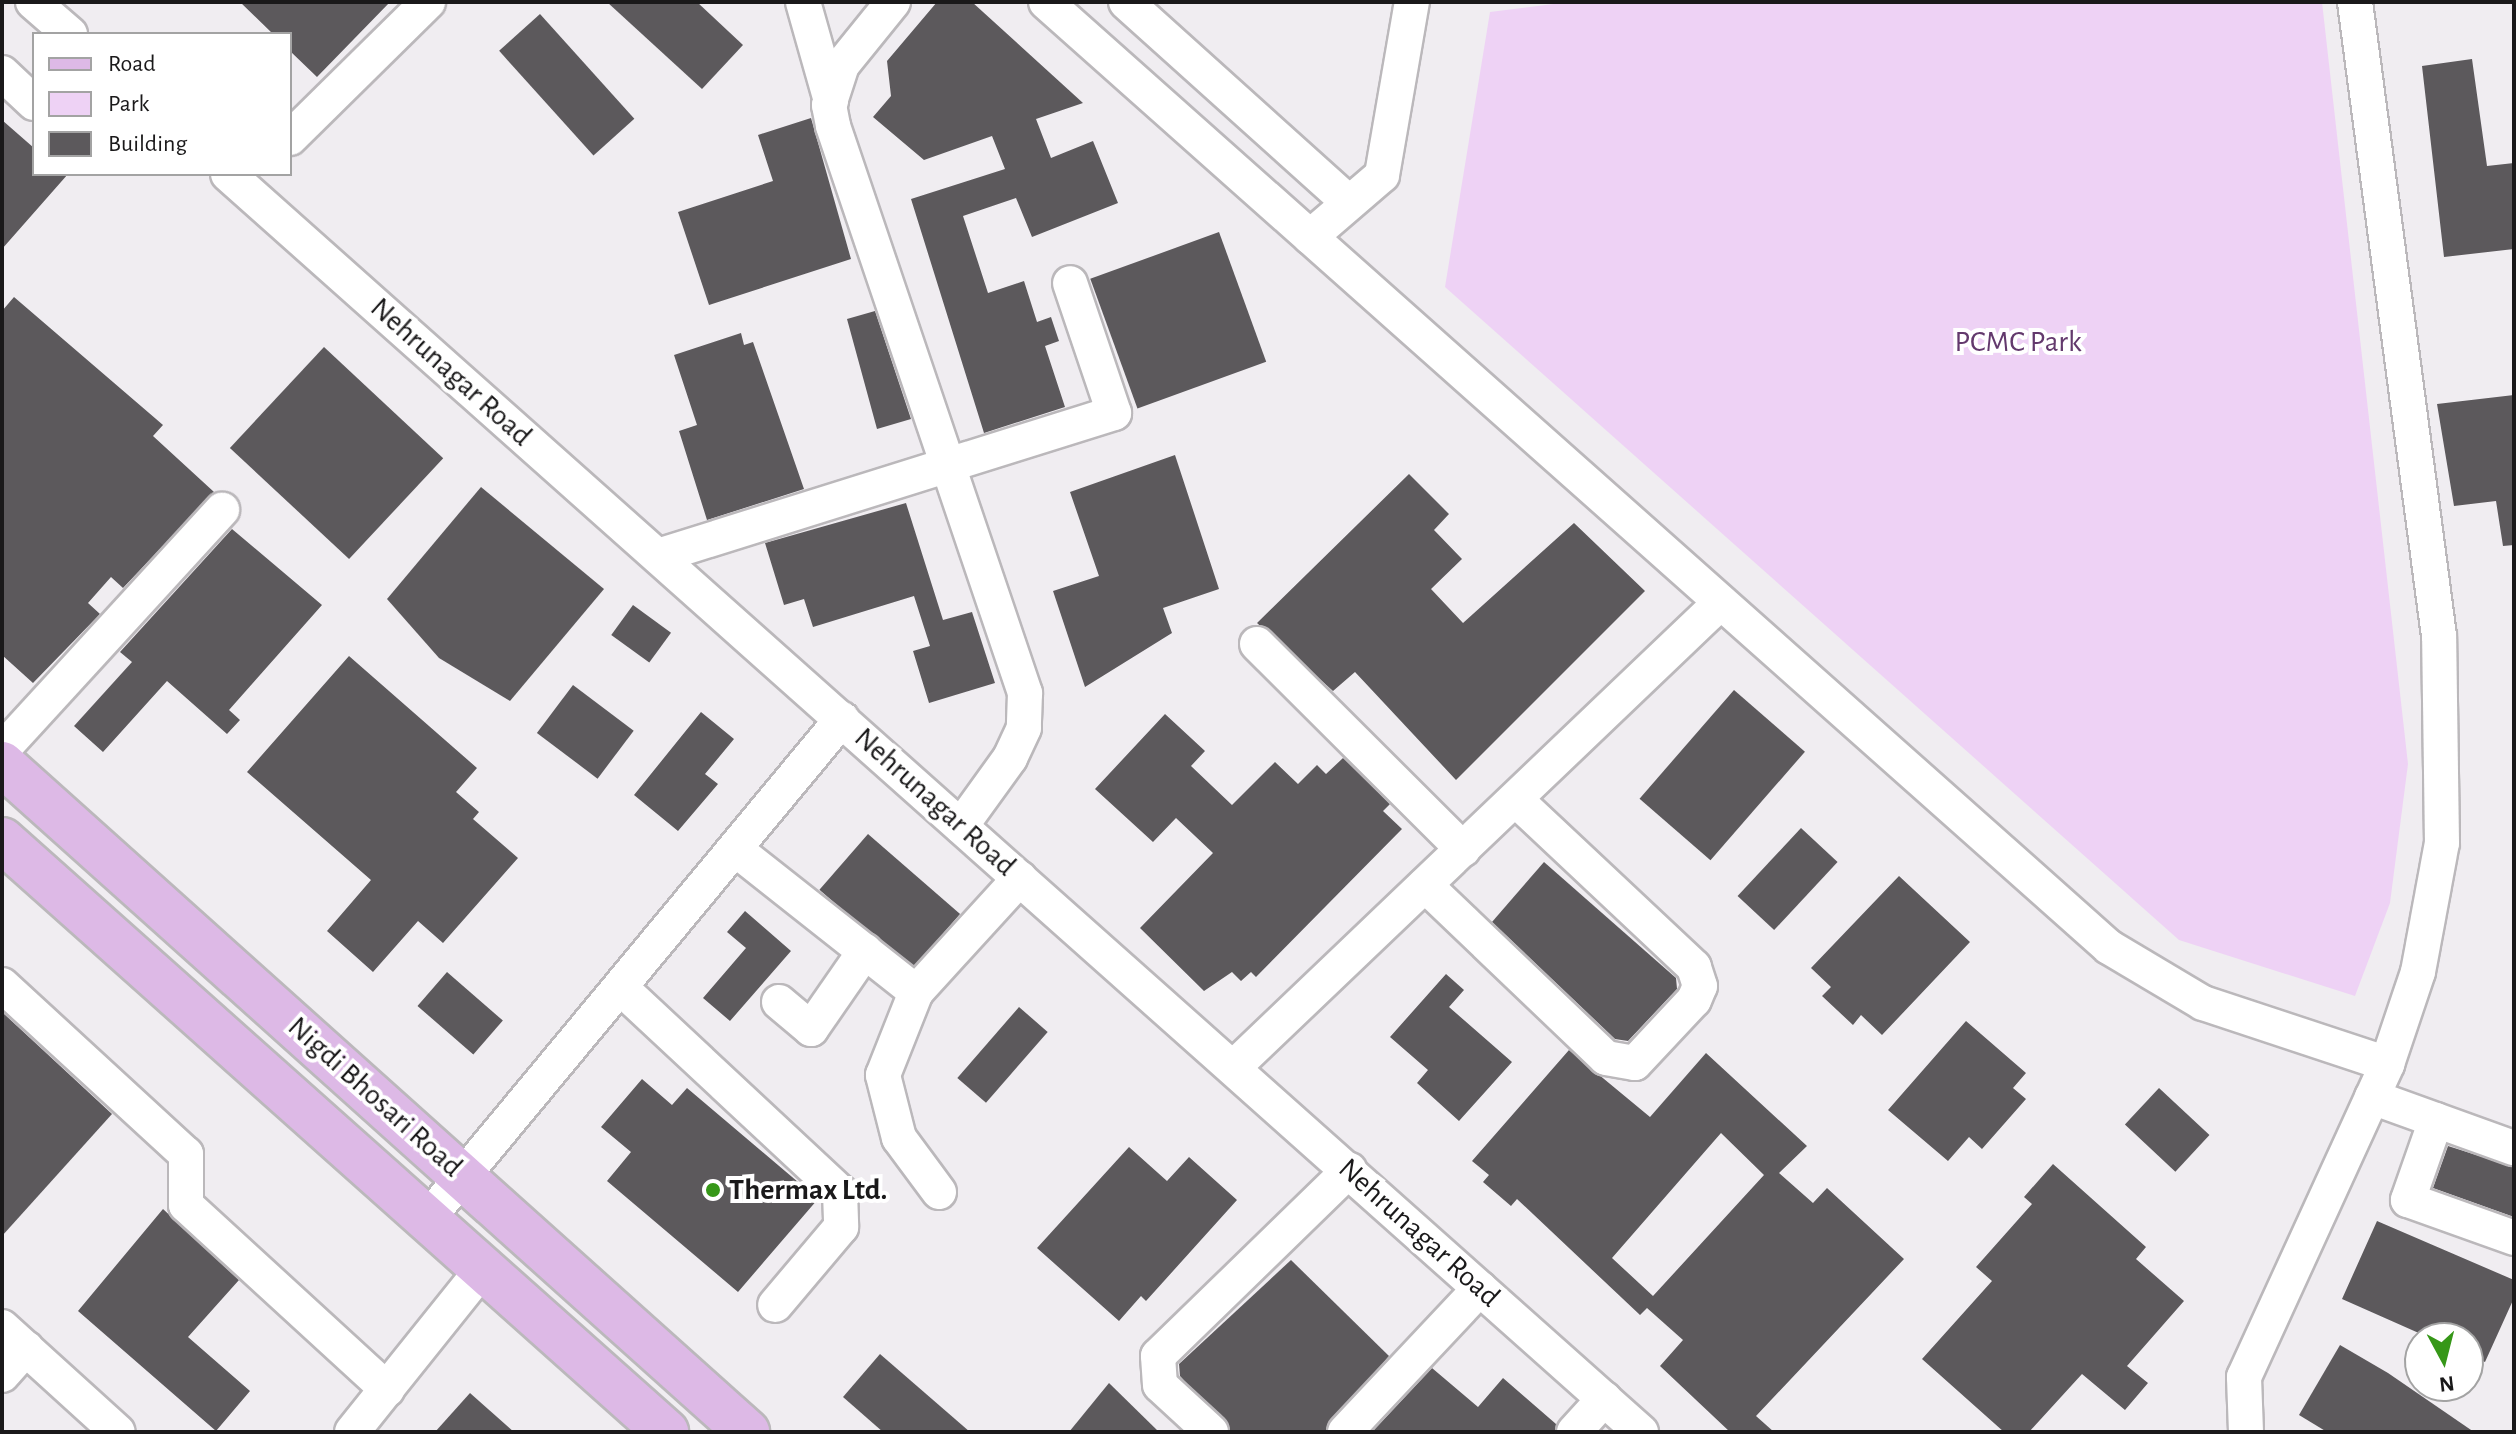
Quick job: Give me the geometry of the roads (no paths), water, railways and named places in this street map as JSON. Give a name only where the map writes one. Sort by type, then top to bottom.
[{"type":"main road","name":"Nigdi Bhosari Road","points":[[2,764],[747,1432]]},
{"type":"main road","name":"Nigdi Bhosari Road","points":[[2,840],[429,1217],[666,1432]]},
{"type":"street","points":[[33,2],[68,32]]},
{"type":"street","points":[[292,136],[428,2]]},
{"type":"street","points":[[803,2],[831,102],[839,144],[950,461],[1025,693],[1024,728],[1010,758],[961,826]]},
{"type":"street","points":[[831,102],[842,65],[893,2]]},
{"type":"street","points":[[1126,2],[1349,203]]},
{"type":"street","points":[[1310,237],[1382,175],[1412,2]]},
{"type":"street","points":[[2246,1432],[2240,1397],[2254,1351],[2387,1064],[2432,909],[2444,722],[2439,636],[2355,2]]},
{"type":"street","points":[[1050,4],[2136,967],[2203,1003],[2387,1064]]},
{"type":"street","points":[[2,73],[32,101]]},
{"type":"street","name":"Nehrunagar Road","points":[[241,178],[658,556],[1641,1432]]},
{"type":"street","points":[[658,556],[950,461],[1114,413],[1070,283]]},
{"type":"street","points":[[2,750],[222,510]]},
{"type":"street","points":[[1234,1067],[1721,602]]},
{"type":"street","points":[[1257,644],[1463,849]]},
{"type":"street","points":[[429,1217],[842,719]]},
{"type":"street","points":[[1425,885],[1606,1058],[1635,1063],[1694,1000],[1700,986],[1694,967],[1515,799]]},
{"type":"street","points":[[735,849],[916,992]]},
{"type":"street","points":[[939,1192],[899,1138],[883,1075],[916,992],[1020,878]]},
{"type":"street","points":[[779,1002],[811,1029],[865,951]]},
{"type":"street","points":[[2,985],[186,1154],[186,1205],[387,1389]]},
{"type":"street","points":[[621,988],[840,1192],[841,1227],[775,1305]]},
{"type":"street","points":[[2372,1097],[2514,1148]]},
{"type":"street","points":[[2436,1120],[2408,1200],[2514,1238]]},
{"type":"street","points":[[1211,1432],[1160,1385],[1158,1356],[1349,1170]]},
{"type":"street","points":[[352,1432],[484,1267]]},
{"type":"street","points":[[1345,1432],[1480,1288]]},
{"type":"street","points":[[2,1375],[14,1338],[118,1432]]},
{"type":"street","points":[[1574,1432],[1604,1399]]},
{"type":"place","name":"Thermax Ltd.","points":[[713,1190]]},
{"type":"park label","name":"PCMC Park","points":[[2018,342]]}]
